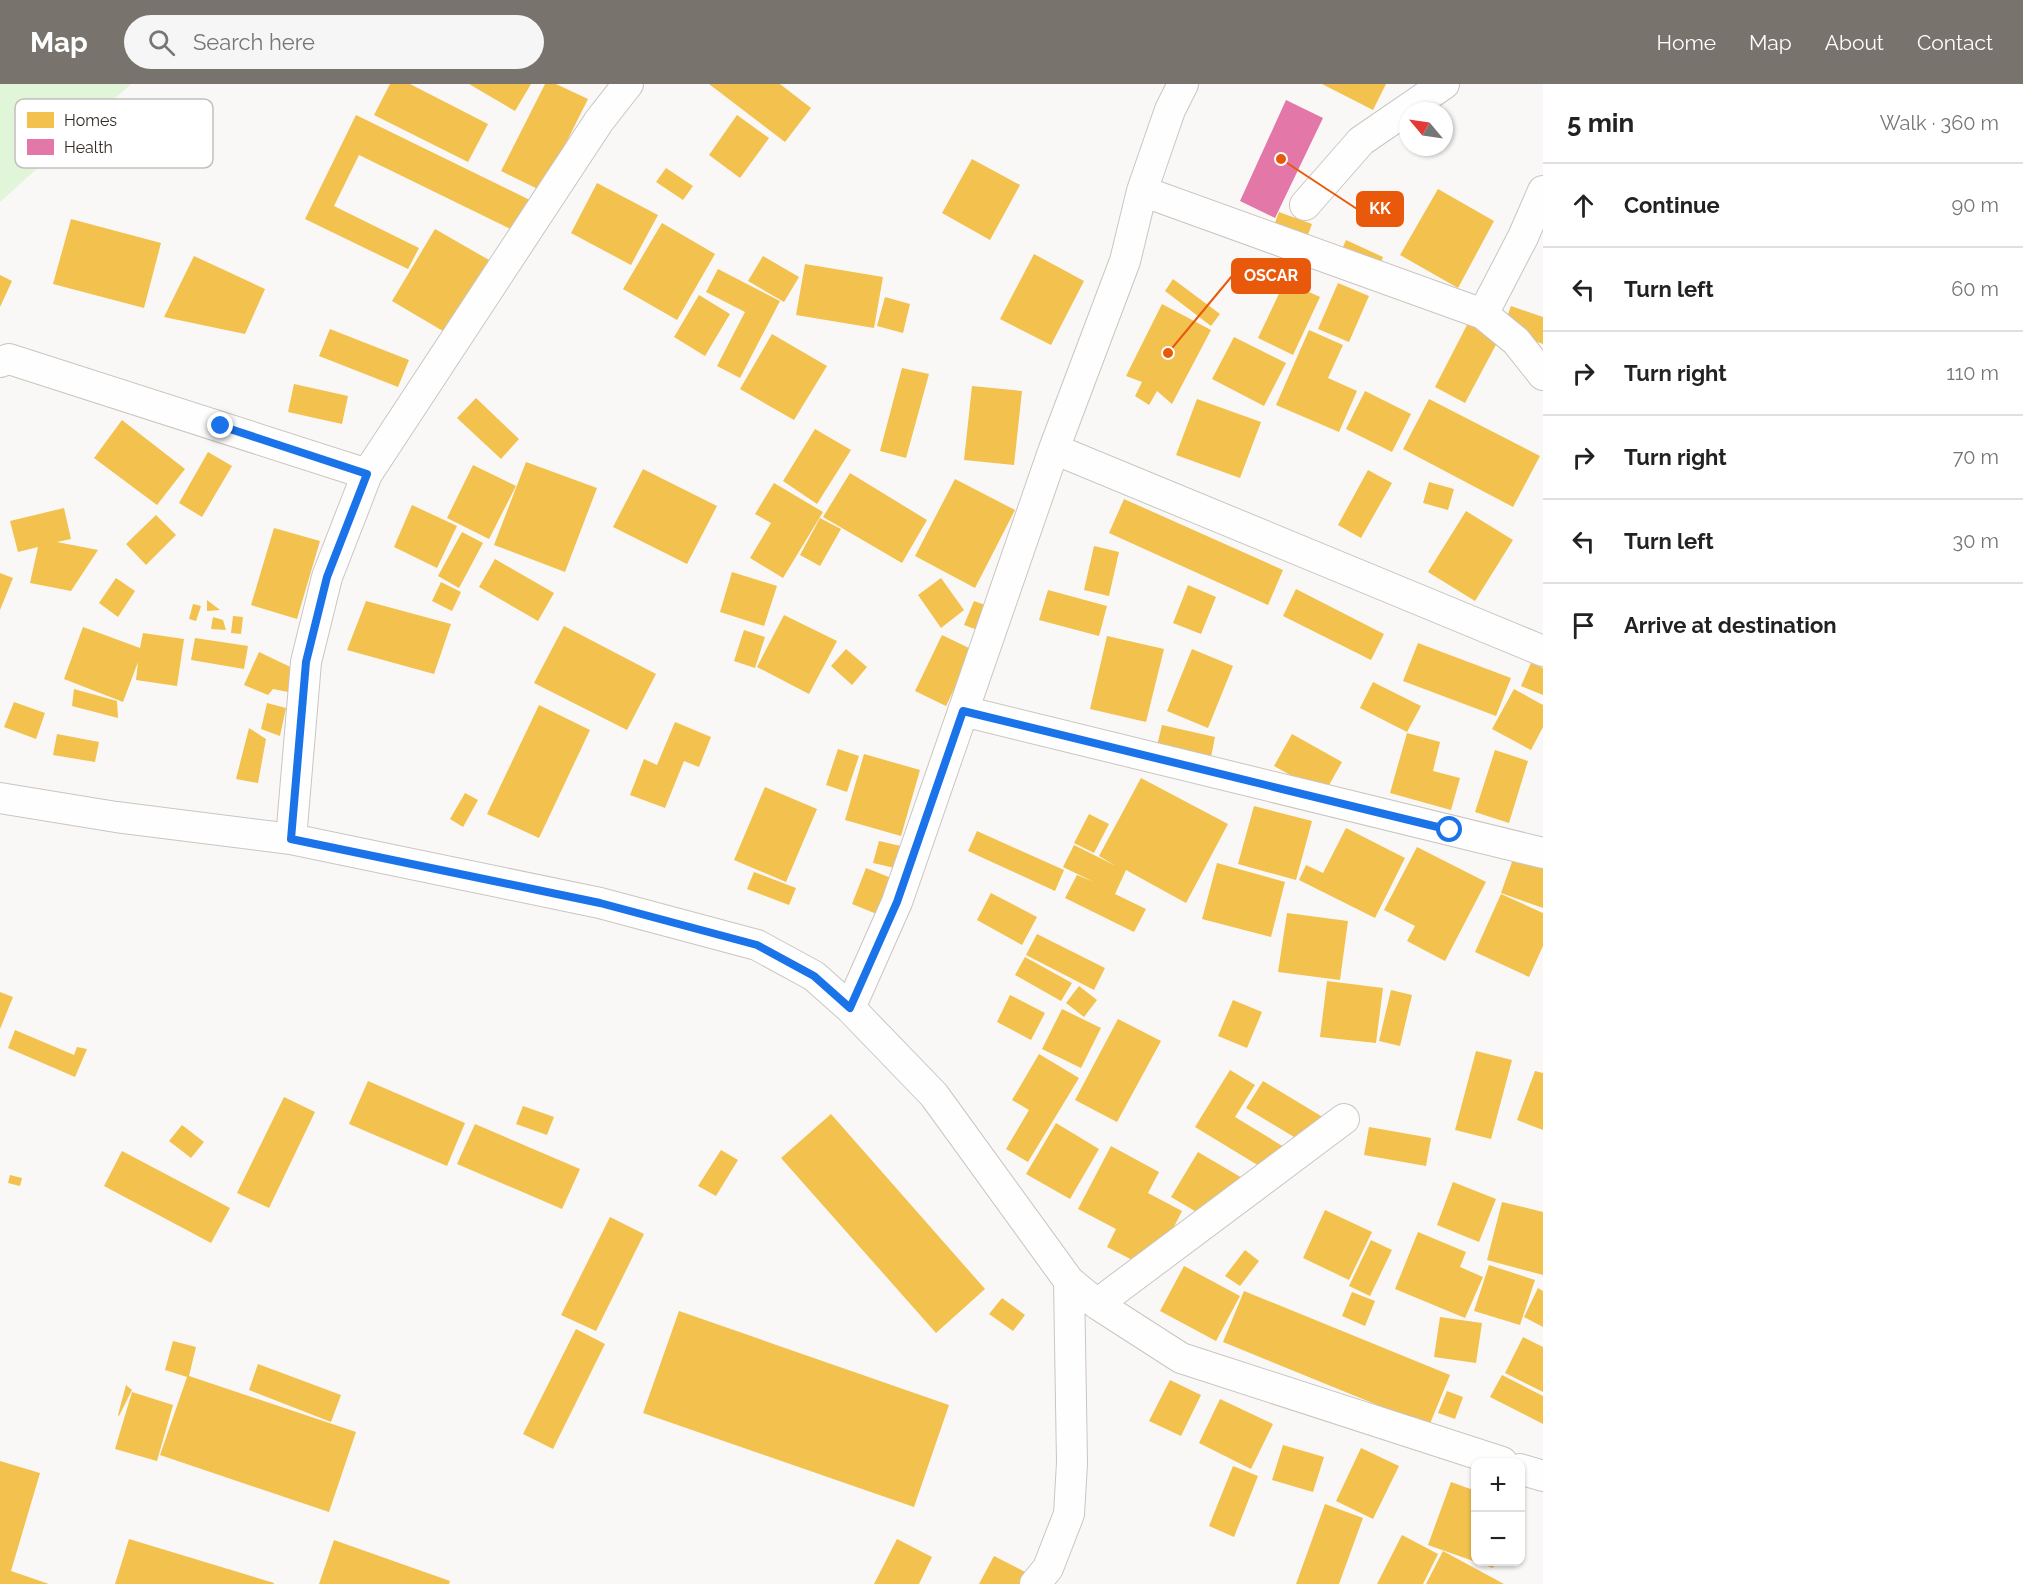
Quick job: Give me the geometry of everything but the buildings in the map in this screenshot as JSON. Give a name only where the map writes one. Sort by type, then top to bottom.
[{"type":"street","points":[[291,839],[306,662],[327,577],[367,474],[599,121],[628,84]]},
{"type":"street","points":[[850,1008],[897,902],[1054,449],[1125,261],[1142,191],[1170,110],[1183,84]]},
{"type":"street","points":[[1305,206],[1361,141],[1444,84]]},
{"type":"street","points":[[1142,191],[1483,314],[1516,341],[1543,375]]},
{"type":"street","points":[[1483,314],[1523,237],[1543,191]]},
{"type":"street","points":[[0,362],[9,359],[367,474]]},
{"type":"street","points":[[1054,449],[1543,651]]},
{"type":"street","points":[[963,711],[1543,853]]},
{"type":"street","points":[[0,798],[116,817],[291,839],[600,903],[757,945],[814,976],[850,1008],[934,1095],[1069,1281],[1097,1304],[1181,1358],[1490,1458]]},
{"type":"street","points":[[1097,1304],[1344,1119]]},
{"type":"street","points":[[1035,1584],[1047,1568],[1069,1514],[1072,1463],[1069,1281]]},
{"type":"street","points":[[1525,1470],[1543,1476]]},
{"type":"green space","points":[[0,84],[131,84],[114,99],[15,99],[15,168],[38,168],[0,202]]},
{"type":"place","name":"KK","points":[[1281,159]]},
{"type":"place","name":"OSCAR","points":[[1168,353]]},
{"type":"route","points":[[221,426],[367,474],[327,577],[306,662],[291,839],[600,903],[757,945],[814,976],[850,1008],[897,902],[963,711],[1450,830]]}]
